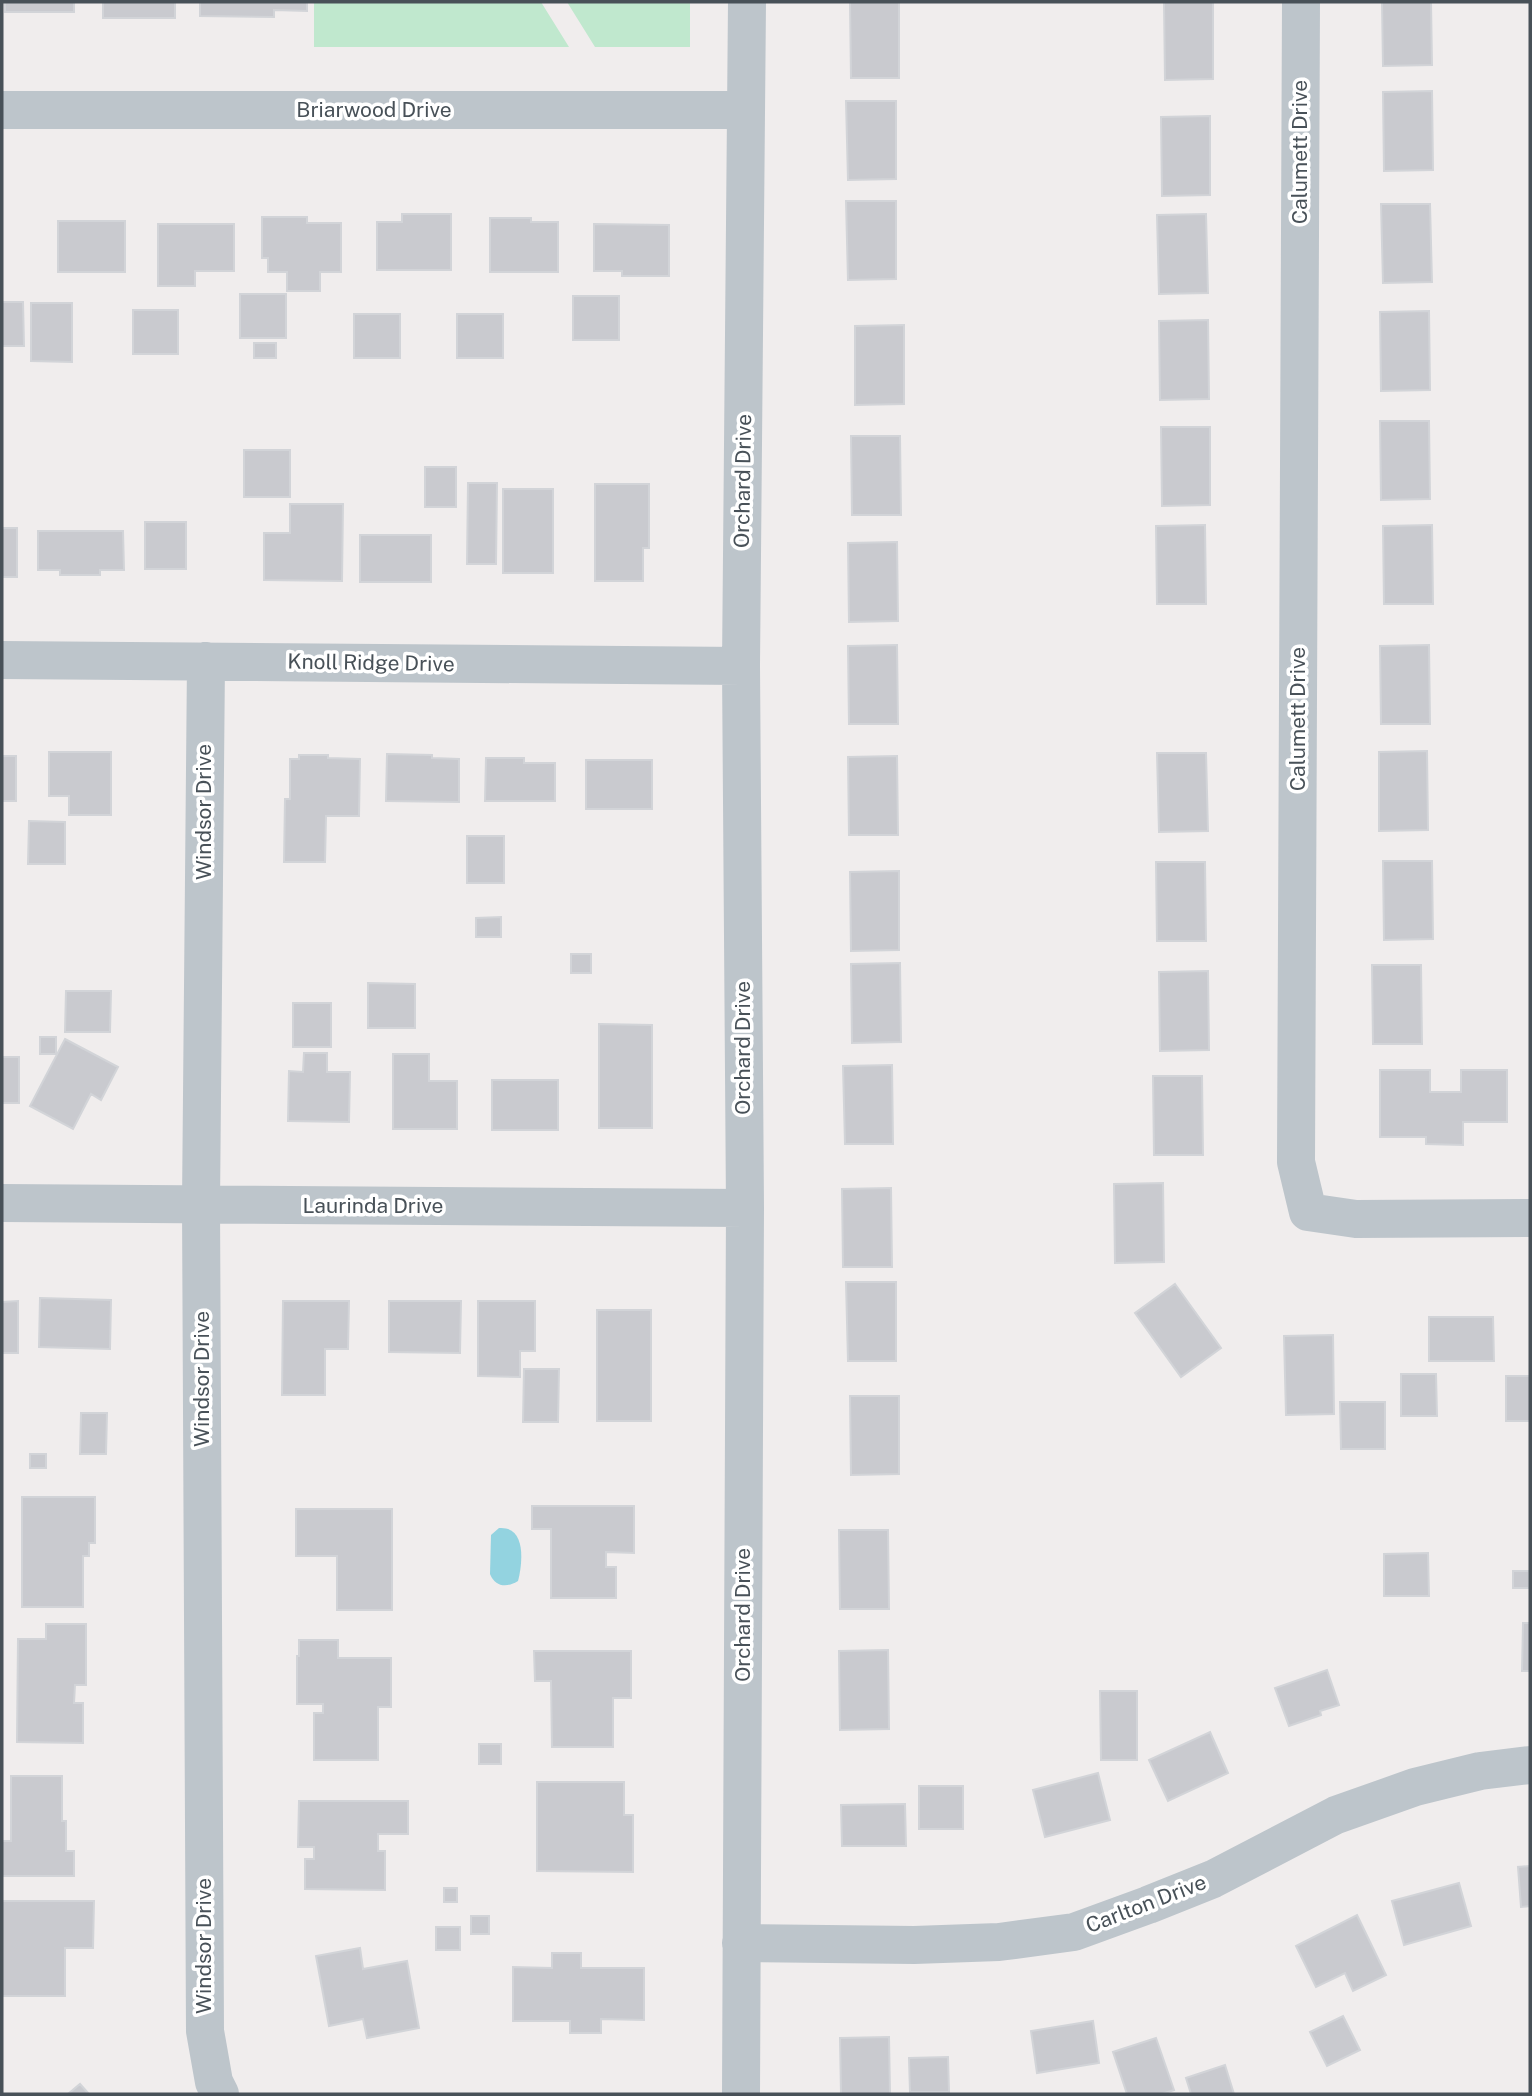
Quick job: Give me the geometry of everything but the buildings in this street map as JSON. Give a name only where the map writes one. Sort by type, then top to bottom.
[{"type":"street","name":"Orchard Drive","points":[[741,2094],[744,1208],[741,666],[747,2]]},
{"type":"street","name":"Calumett Drive","points":[[1301,2],[1296,1162],[1308,1212],[1356,1219],[1530,1218]]},
{"type":"street","name":"Briarwood Drive","points":[[2,110],[746,110]]},
{"type":"street","name":"Knoll Ridge Drive","points":[[2,660],[741,666]]},
{"type":"street","name":"Windsor Drive","points":[[206,661],[201,1205],[205,2031],[214,2082],[220,2094]]},
{"type":"street","name":"Laurinda Drive","points":[[2,1203],[744,1208]]},
{"type":"street","name":"Carlton Drive","points":[[741,1943],[914,1945],[999,1942],[1074,1932],[1213,1879],[1336,1815],[1415,1787],[1480,1770],[1530,1765]]},
{"type":"green space","points":[[314,2],[541,2],[569,47],[314,47]]},
{"type":"green space","points":[[567,2],[690,2],[690,47],[595,47]]},
{"type":"water","points":[[499,1528],[514,1533],[520,1547],[518,1581],[510,1585],[498,1584],[490,1574],[491,1535]]}]
